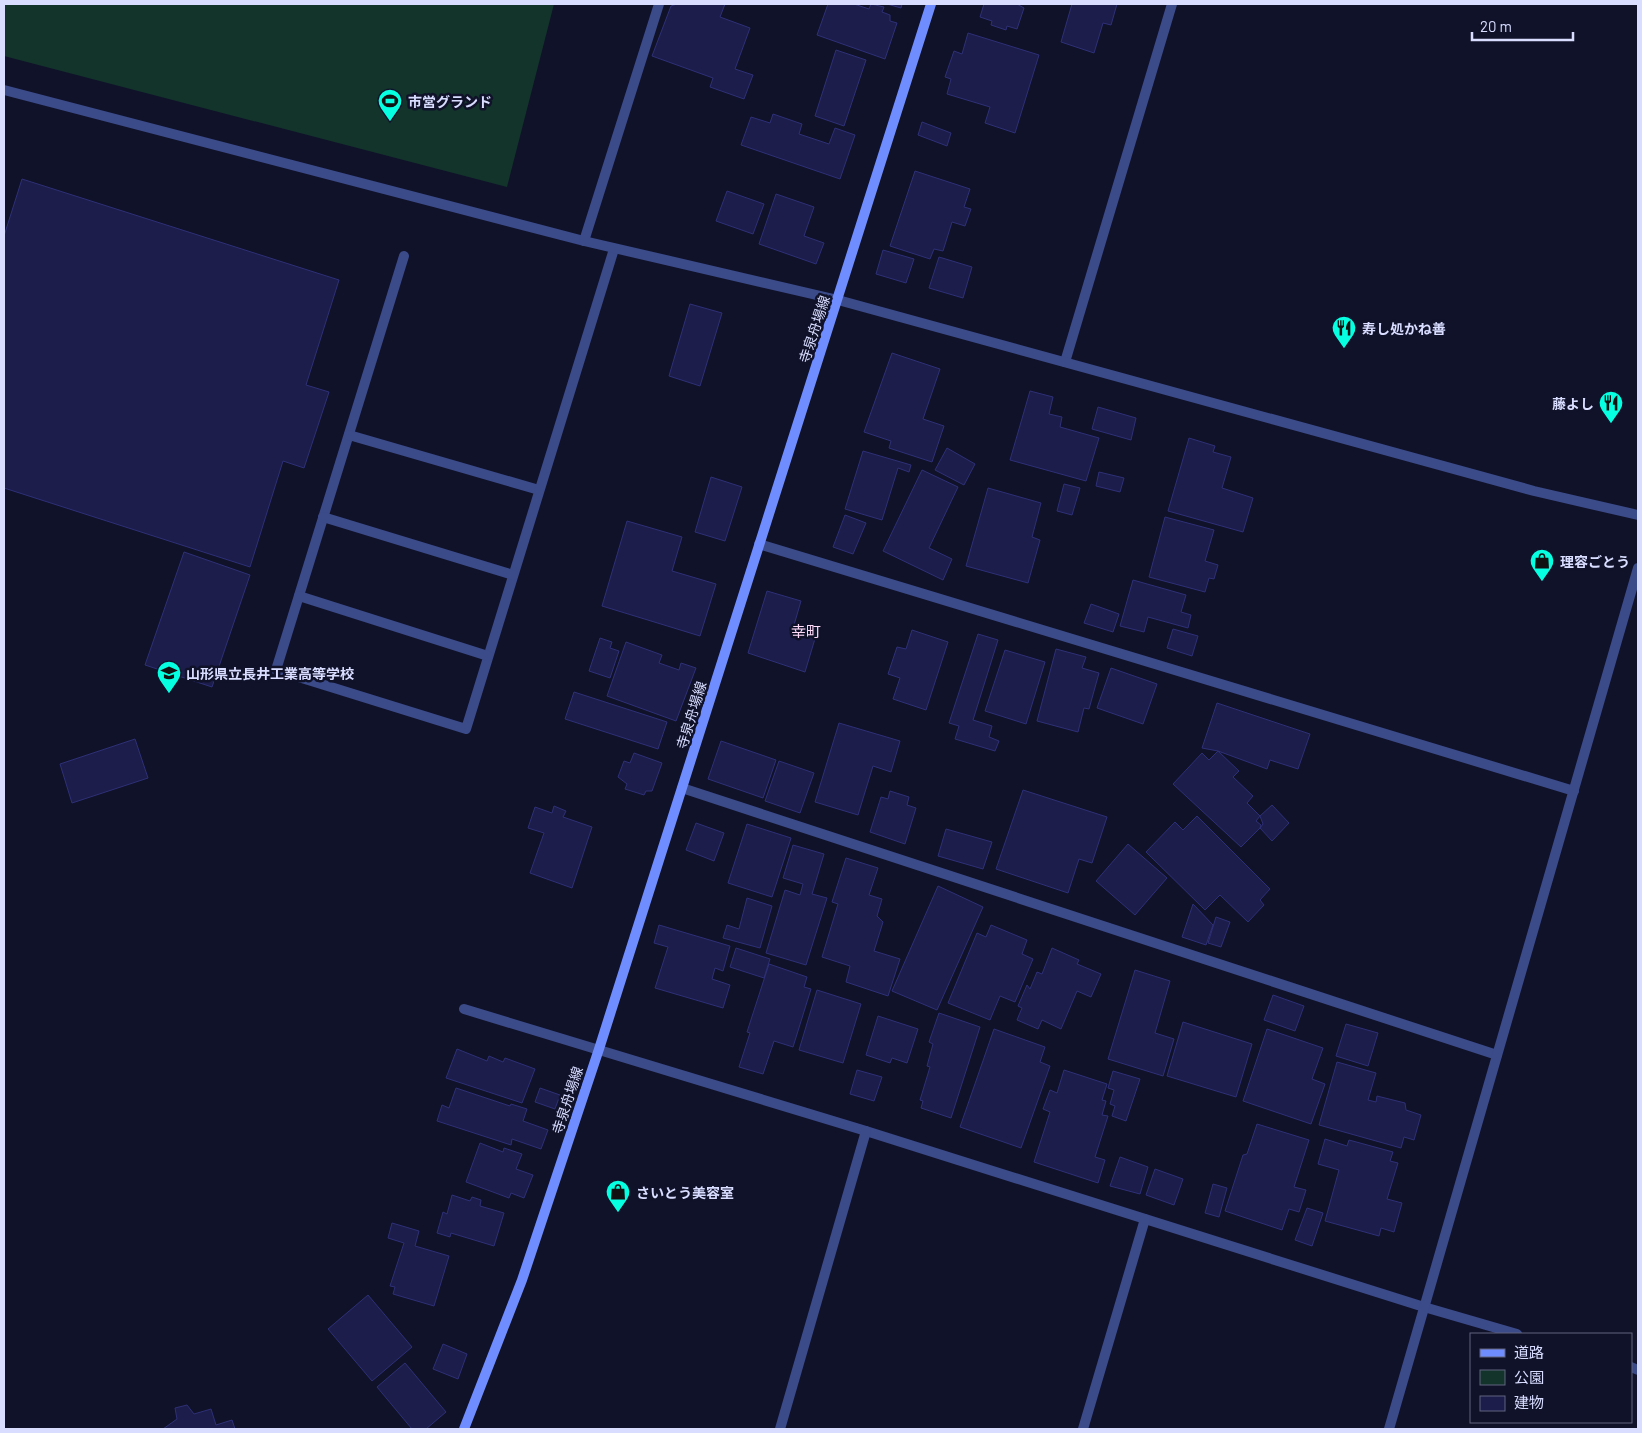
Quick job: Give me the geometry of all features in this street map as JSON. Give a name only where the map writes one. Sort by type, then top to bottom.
[{"type":"main road","name":"寺泉舟場線","points":[[464,1429],[522,1280],[599,1049],[931,4]]},
{"type":"street","points":[[584,241],[658,4]]},
{"type":"street","points":[[1065,362],[1172,4]]},
{"type":"street","points":[[4,90],[614,249],[838,300],[1534,491],[1638,515]]},
{"type":"street","points":[[404,256],[276,670],[466,729],[614,249]]},
{"type":"street","points":[[349,435],[539,490]]},
{"type":"street","points":[[323,517],[513,575]]},
{"type":"street","points":[[759,544],[1574,791]]},
{"type":"street","points":[[1389,1429],[1638,568]]},
{"type":"street","points":[[299,596],[488,656]]},
{"type":"street","points":[[682,788],[1497,1055]]},
{"type":"street","points":[[464,1009],[866,1131],[1424,1308],[1513,1333]]},
{"type":"street","points":[[780,1429],[866,1131]]},
{"type":"street","points":[[1082,1429],[1145,1219]]},
{"type":"green space","name":"市営グランド","points":[[4,4],[554,4],[507,187],[4,56]]},
{"type":"building","points":[[677,4],[725,4],[720,17],[750,28],[735,69],[753,75],[744,99],[710,87],[713,78],[652,56],[671,6]]},
{"type":"building","points":[[828,4],[854,4],[869,9],[871,4],[884,7],[882,12],[890,15],[890,21],[897,23],[885,59],[817,35]]},
{"type":"building","points":[[887,4],[902,4],[901,8]]},
{"type":"building","points":[[984,4],[1017,4],[1024,8],[1017,29],[1007,26],[1006,30],[991,25],[992,21],[980,17]]},
{"type":"building","points":[[1072,4],[1117,4],[1111,25],[1103,23],[1094,53],[1061,42]]},
{"type":"building","points":[[968,33],[1039,55],[1015,133],[985,123],[990,107],[947,94],[951,79],[945,77],[954,51],[962,54]]},
{"type":"building","points":[[836,50],[866,60],[844,126],[815,116]]},
{"type":"building","points":[[773,114],[802,124],[799,134],[829,144],[835,128],[855,135],[840,179],[741,145],[751,117],[770,123]]},
{"type":"building","points":[[922,122],[951,133],[947,146],[918,135]]},
{"type":"building","points":[[915,171],[970,189],[964,207],[971,209],[965,226],[952,222],[943,251],[934,249],[930,259],[890,246]]},
{"type":"building","points":[[22,179],[339,280],[306,385],[329,392],[304,468],[283,461],[250,567],[4,488],[4,236]]},
{"type":"building","points":[[727,191],[764,204],[753,234],[716,221]]},
{"type":"building","points":[[776,194],[814,207],[804,236],[824,243],[816,264],[759,244]]},
{"type":"building","points":[[883,250],[914,259],[906,283],[876,274]]},
{"type":"building","points":[[939,257],[972,267],[963,298],[929,288]]},
{"type":"building","points":[[690,304],[722,313],[700,386],[669,376]]},
{"type":"building","points":[[892,353],[940,369],[923,419],[944,426],[932,462],[889,448],[891,441],[864,432]]},
{"type":"building","points":[[1030,391],[1053,397],[1049,414],[1062,417],[1060,427],[1099,438],[1086,481],[1010,460]]},
{"type":"building","points":[[1098,407],[1136,418],[1131,440],[1092,429]]},
{"type":"building","points":[[1189,438],[1215,446],[1213,452],[1231,457],[1222,488],[1253,498],[1243,532],[1168,511]]},
{"type":"building","points":[[947,448],[975,464],[964,485],[935,470]]},
{"type":"building","points":[[863,451],[911,465],[909,472],[898,468],[882,520],[845,509]]},
{"type":"building","points":[[922,470],[958,487],[929,548],[952,559],[943,580],[883,551]]},
{"type":"building","points":[[1099,472],[1124,478],[1120,492],[1096,486]]},
{"type":"building","points":[[711,477],[742,487],[725,541],[695,532]]},
{"type":"building","points":[[1064,484],[1080,488],[1072,515],[1057,511]]},
{"type":"building","points":[[988,488],[1041,503],[1032,537],[1040,540],[1028,583],[966,566]]},
{"type":"building","points":[[845,515],[866,523],[853,554],[833,547]]},
{"type":"building","points":[[1165,517],[1214,530],[1205,561],[1218,565],[1214,579],[1209,578],[1205,592],[1149,577]]},
{"type":"building","points":[[627,521],[682,537],[672,571],[716,584],[700,636],[602,606]]},
{"type":"building","points":[[184,552],[250,575],[212,687],[145,665]]},
{"type":"building","points":[[1133,580],[1186,595],[1181,612],[1191,615],[1188,628],[1148,617],[1144,632],[1120,626]]},
{"type":"building","points":[[767,591],[801,601],[794,625],[817,632],[805,672],[748,653]]},
{"type":"building","points":[[1091,604],[1119,614],[1113,632],[1084,623]]},
{"type":"building","points":[[1173,629],[1198,636],[1192,656],[1167,648]]},
{"type":"building","points":[[912,630],[948,642],[926,710],[893,699],[900,678],[888,674],[897,647],[906,649]]},
{"type":"building","points":[[978,634],[998,640],[973,720],[992,726],[989,737],[999,741],[995,751],[955,739],[959,726],[949,723]]},
{"type":"building","points":[[600,638],[612,642],[610,648],[619,651],[610,678],[589,671]]},
{"type":"building","points":[[626,642],[662,655],[659,663],[679,670],[681,663],[696,668],[676,721],[607,696]]},
{"type":"building","points":[[1056,649],[1086,657],[1082,668],[1099,673],[1089,709],[1084,708],[1078,732],[1037,721]]},
{"type":"building","points":[[1005,650],[1045,662],[1026,724],[985,711]]},
{"type":"building","points":[[1111,668],[1157,684],[1143,724],[1097,708]]},
{"type":"building","points":[[574,692],[667,722],[658,749],[565,719]]},
{"type":"building","points":[[1217,703],[1310,734],[1298,769],[1270,760],[1267,769],[1218,751],[1202,748]]},
{"type":"building","points":[[839,723],[900,741],[891,772],[873,766],[858,815],[815,802]]},
{"type":"building","points":[[135,739],[148,778],[72,803],[60,764]]},
{"type":"building","points":[[721,741],[776,760],[763,798],[708,779]]},
{"type":"building","points":[[1218,751],[1239,771],[1233,777],[1253,796],[1247,803],[1260,816],[1256,821],[1261,825],[1260,828],[1241,847],[1173,784],[1202,753],[1209,760]]},
{"type":"building","points":[[634,753],[662,763],[652,791],[646,791],[644,795],[625,789],[627,784],[618,777],[624,761],[630,763]]},
{"type":"building","points":[[779,761],[814,773],[800,813],[765,801]]},
{"type":"building","points":[[1023,790],[1107,817],[1092,863],[1079,859],[1068,893],[996,869]]},
{"type":"building","points":[[890,791],[909,797],[907,805],[916,808],[905,844],[870,832],[881,797],[888,799]]},
{"type":"building","points":[[1272,805],[1289,823],[1272,841],[1260,828],[1263,824],[1260,816]]},
{"type":"building","points":[[554,806],[566,811],[563,817],[592,827],[572,888],[530,873],[544,833],[528,828],[535,807],[552,813]]},
{"type":"building","points":[[1197,816],[1270,889],[1260,900],[1264,905],[1248,922],[1220,895],[1205,910],[1146,852],[1175,822],[1183,830]]},
{"type":"building","points":[[696,823],[724,833],[714,861],[686,850]]},
{"type":"building","points":[[747,824],[791,838],[772,897],[728,883]]},
{"type":"building","points":[[946,829],[992,842],[983,869],[938,856]]},
{"type":"building","points":[[1128,844],[1167,878],[1135,915],[1096,881]]},
{"type":"building","points":[[793,845],[824,854],[812,894],[827,898],[806,965],[766,953],[785,890],[800,895],[803,884],[783,878]]},
{"type":"building","points":[[846,858],[878,868],[869,895],[882,899],[877,916],[883,922],[874,951],[900,959],[888,996],[846,982],[850,966],[822,957],[838,904],[832,902]]},
{"type":"building","points":[[938,886],[983,907],[937,1010],[892,991]]},
{"type":"building","points":[[747,898],[772,906],[760,948],[723,938],[727,925],[739,929]]},
{"type":"building","points":[[1193,904],[1213,925],[1206,945],[1182,937]]},
{"type":"building","points":[[1216,917],[1230,922],[1221,947],[1208,943]]},
{"type":"building","points":[[659,925],[730,946],[723,971],[715,968],[712,979],[730,985],[723,1008],[655,988],[668,947],[654,943]]},
{"type":"building","points":[[991,925],[1027,940],[1022,954],[1033,959],[1015,1002],[1000,996],[990,1020],[948,1003],[977,933],[986,937]]},
{"type":"building","points":[[736,948],[770,959],[764,978],[730,967]]},
{"type":"building","points":[[1052,948],[1079,960],[1077,964],[1101,974],[1091,997],[1077,991],[1061,1029],[1042,1020],[1038,1029],[1017,1020],[1022,1008],[1018,1006],[1027,985],[1030,989],[1037,972],[1042,974]]},
{"type":"building","points":[[769,964],[807,977],[804,987],[811,989],[793,1047],[774,1041],[763,1074],[739,1067],[750,1033],[747,1032]]},
{"type":"building","points":[[1135,970],[1170,981],[1155,1033],[1174,1039],[1163,1076],[1108,1059]]},
{"type":"building","points":[[817,990],[861,1004],[843,1063],[799,1050]]},
{"type":"building","points":[[1273,995],[1304,1006],[1295,1031],[1264,1020]]},
{"type":"building","points":[[939,1013],[980,1027],[951,1118],[921,1108],[923,1101],[920,1100],[930,1067],[927,1066],[933,1044],[929,1042]]},
{"type":"building","points":[[878,1016],[918,1029],[907,1063],[892,1058],[890,1063],[866,1055]]},
{"type":"building","points":[[1183,1022],[1252,1044],[1236,1097],[1167,1076]]},
{"type":"building","points":[[1346,1024],[1378,1033],[1368,1066],[1336,1056]]},
{"type":"building","points":[[994,1029],[1045,1047],[1040,1062],[1050,1066],[1021,1148],[960,1127]]},
{"type":"building","points":[[1267,1029],[1323,1048],[1312,1079],[1325,1084],[1311,1124],[1243,1101]]},
{"type":"building","points":[[457,1049],[487,1061],[489,1056],[503,1062],[505,1058],[535,1069],[522,1103],[446,1078]]},
{"type":"building","points":[[1337,1062],[1376,1073],[1368,1100],[1376,1102],[1377,1096],[1405,1103],[1406,1110],[1421,1115],[1414,1140],[1404,1137],[1401,1148],[1319,1125]]},
{"type":"building","points":[[857,1070],[882,1077],[874,1101],[850,1094]]},
{"type":"building","points":[[1064,1070],[1107,1084],[1102,1100],[1106,1101],[1102,1115],[1108,1116],[1095,1157],[1105,1160],[1098,1183],[1034,1162],[1050,1112],[1043,1109],[1050,1090],[1057,1093]]},
{"type":"building","points":[[1113,1071],[1140,1079],[1126,1121],[1112,1116],[1115,1106],[1110,1104],[1114,1090],[1108,1088]]},
{"type":"building","points":[[456,1088],[510,1106],[511,1104],[527,1109],[523,1121],[548,1130],[541,1149],[512,1139],[511,1145],[437,1121],[442,1105],[449,1108]]},
{"type":"building","points":[[540,1088],[560,1095],[555,1109],[535,1102]]},
{"type":"building","points":[[1257,1124],[1309,1140],[1294,1187],[1306,1190],[1299,1212],[1289,1209],[1282,1230],[1225,1211],[1243,1155],[1247,1154]]},
{"type":"building","points":[[1325,1139],[1347,1146],[1349,1140],[1393,1152],[1390,1161],[1398,1163],[1387,1199],[1402,1203],[1394,1232],[1381,1228],[1379,1236],[1325,1221],[1339,1170],[1318,1164]]},
{"type":"building","points":[[480,1143],[503,1152],[504,1148],[522,1154],[516,1169],[533,1175],[524,1198],[511,1193],[509,1198],[466,1182]]},
{"type":"building","points":[[1120,1157],[1148,1167],[1140,1194],[1110,1186]]},
{"type":"building","points":[[1155,1169],[1183,1179],[1174,1205],[1146,1195]]},
{"type":"building","points":[[1213,1184],[1227,1188],[1219,1217],[1205,1213]]},
{"type":"building","points":[[452,1195],[470,1201],[472,1197],[481,1200],[480,1206],[504,1213],[494,1246],[451,1233],[450,1237],[437,1233],[443,1212],[447,1214]]},
{"type":"building","points":[[1307,1208],[1323,1213],[1312,1246],[1295,1240]]},
{"type":"building","points":[[392,1223],[419,1231],[415,1246],[449,1256],[434,1306],[393,1294],[395,1287],[390,1286],[404,1243],[388,1238]]},
{"type":"building","points":[[368,1295],[412,1347],[372,1381],[328,1329]]},
{"type":"building","points":[[443,1344],[467,1354],[458,1379],[433,1369]]},
{"type":"building","points":[[405,1363],[446,1412],[426,1429],[412,1429],[377,1387]]},
{"type":"building","points":[[187,1405],[194,1414],[211,1409],[216,1425],[232,1420],[235,1429],[163,1429],[177,1419],[175,1408]]},
{"type":"place","name":"市営グランド","points":[[390,122]]},
{"type":"place","name":"寿し処かね善","points":[[1344,349]]},
{"type":"place","name":"藤よし","points":[[1611,424]]},
{"type":"place","name":"理容ごとう","points":[[1542,582]]},
{"type":"place","name":"山形県立長井工業高等学校","points":[[169,694]]},
{"type":"place","name":"さいとう美容室","points":[[618,1213]]},
{"type":"district","name":"幸町","points":[[806,631]]}]
